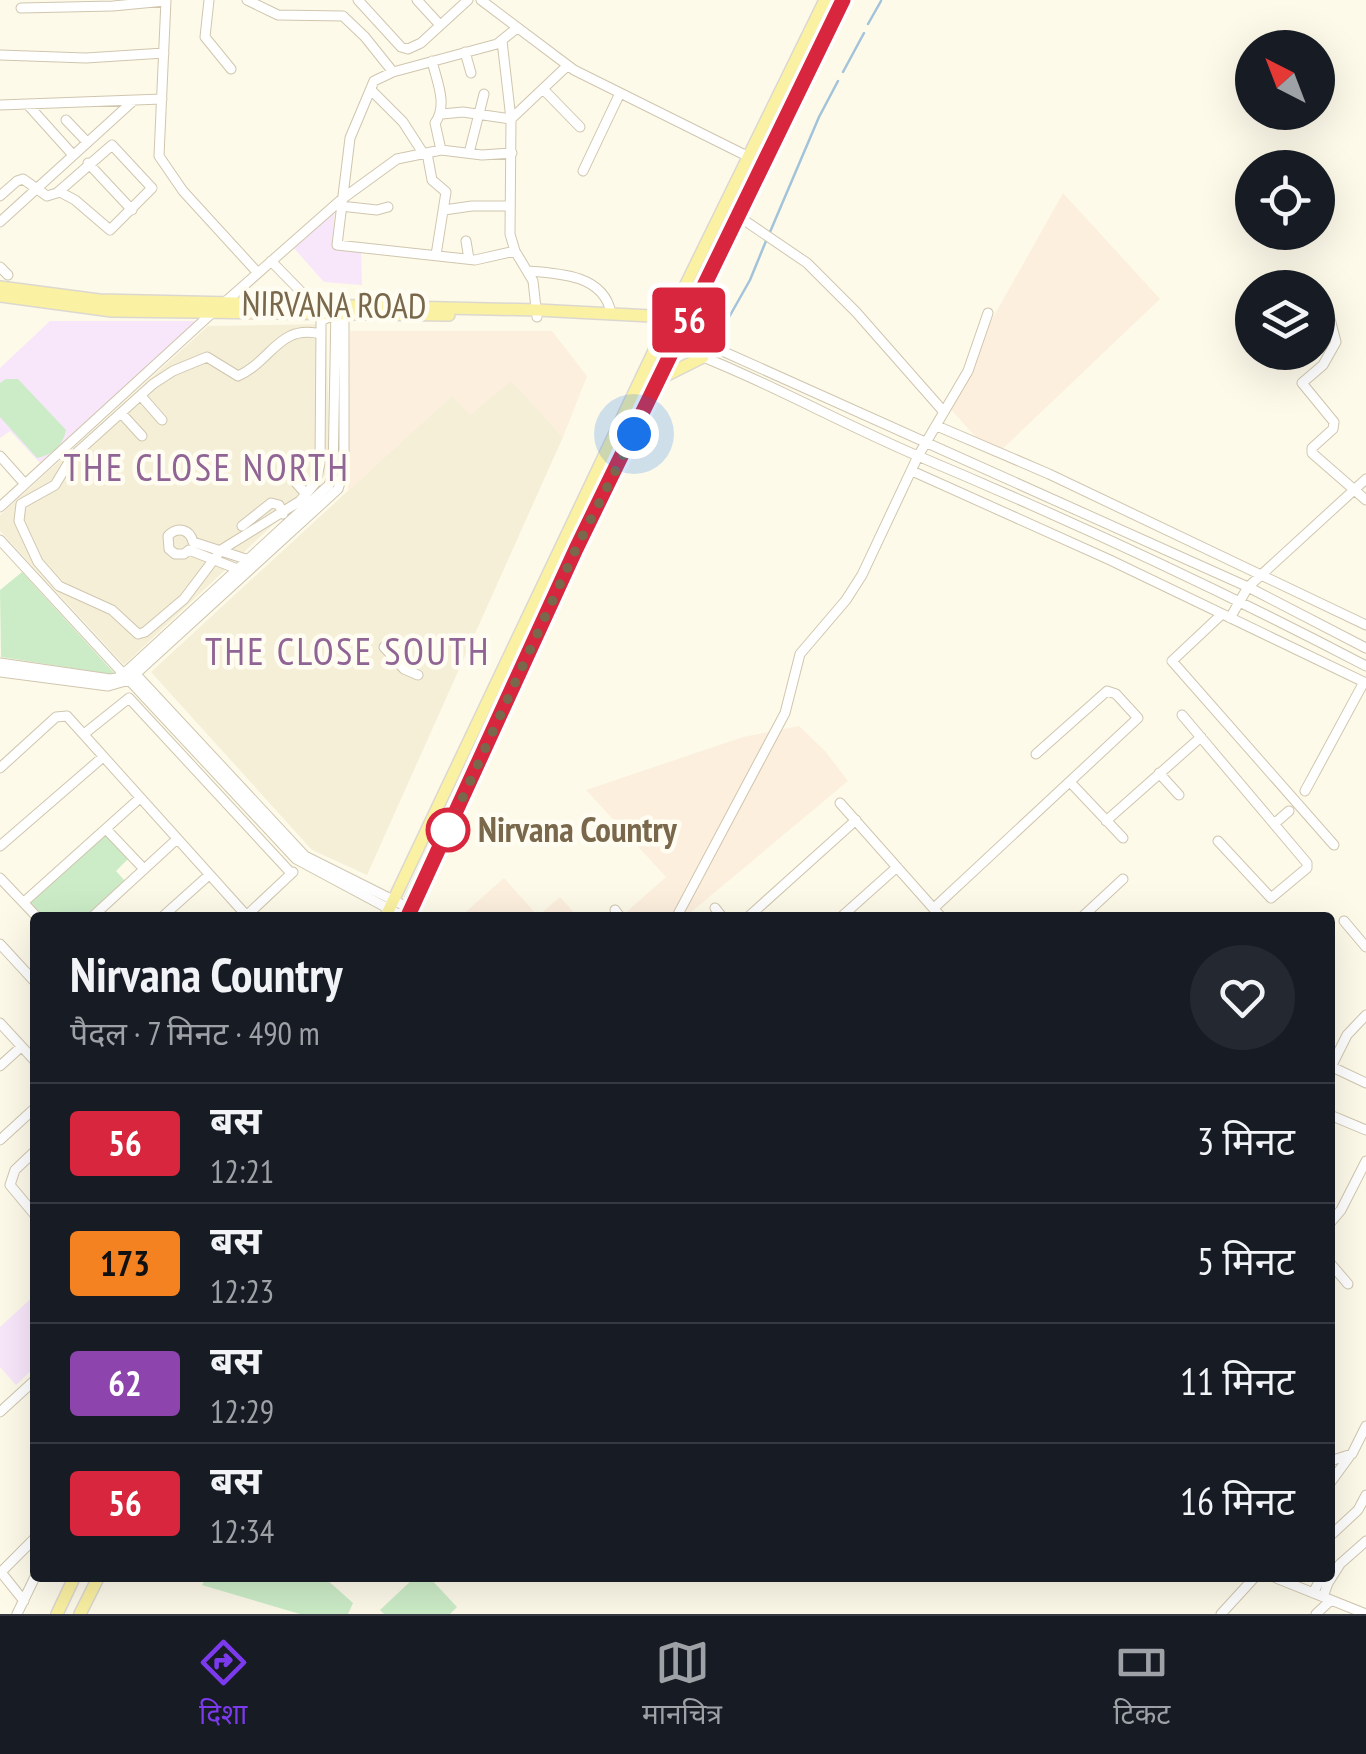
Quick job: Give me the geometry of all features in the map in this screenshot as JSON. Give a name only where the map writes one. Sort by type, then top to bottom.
[{"type":"main road","points":[[389,909],[668,320],[825,0]]},
{"type":"main road","points":[[409,912],[594,512],[843,0]]},
{"type":"main road","points":[[734,184],[750,192]]},
{"type":"main road","name":"NIRVANA ROAD","points":[[0,287],[99,300],[314,305],[338,310]]},
{"type":"main road","name":"NIRVANA ROAD","points":[[0,296],[112,311],[611,313],[668,320]]},
{"type":"main road","points":[[659,379],[707,351],[695,308]]},
{"type":"main road","name":"NIRVANA ROAD","points":[[537,313],[668,320]]},
{"type":"main road","points":[[633,395],[648,403]]},
{"type":"main road","points":[[579,506],[594,512]]},
{"type":"main road","points":[[57,1614],[72,1582]]},
{"type":"main road","points":[[80,1614],[96,1582]]},
{"type":"street","points":[[21,8],[112,6],[166,0],[158,149],[162,164],[258,273]]},
{"type":"street","points":[[209,0],[205,37],[231,69]]},
{"type":"street","points":[[247,0],[278,14],[338,14],[366,36],[394,72]]},
{"type":"street","points":[[358,0],[401,48],[408,49],[421,43],[468,0]]},
{"type":"street","points":[[416,0],[440,25]]},
{"type":"street","points":[[481,0],[567,66],[747,156]]},
{"type":"street","points":[[366,36],[379,25]]},
{"type":"street","points":[[515,251],[469,259],[337,245],[350,138],[374,81],[502,41],[517,28]]},
{"type":"street","points":[[502,41],[511,119],[510,234],[515,251],[528,270],[537,313]]},
{"type":"street","points":[[465,52],[472,73]]},
{"type":"street","points":[[0,56],[86,58],[164,53]]},
{"type":"street","points":[[432,61],[442,114]]},
{"type":"street","points":[[511,119],[567,66]]},
{"type":"street","points":[[543,89],[580,127]]},
{"type":"street","points":[[371,90],[403,122],[425,153],[432,180],[446,192],[436,256]]},
{"type":"street","points":[[469,152],[484,94]]},
{"type":"street","points":[[582,170],[620,94]]},
{"type":"street","points":[[0,105],[162,99]]},
{"type":"street","points":[[0,222],[132,102]]},
{"type":"street","points":[[28,106],[72,155]]},
{"type":"street","points":[[441,150],[435,123],[442,114],[511,119]]},
{"type":"street","points":[[66,120],[86,142]]},
{"type":"street","points":[[0,196],[20,179],[50,196],[57,193],[112,145],[152,188],[108,230],[70,196],[57,193]]},
{"type":"street","points":[[0,507],[212,312],[397,159],[441,150],[512,153]]},
{"type":"street","points":[[88,164],[132,210]]},
{"type":"street","points":[[341,202],[378,210],[388,207]]},
{"type":"street","points":[[444,210],[509,206]]},
{"type":"street","points":[[738,216],[807,263],[944,412]]},
{"type":"street","points":[[466,241],[469,259]]},
{"type":"street","points":[[271,261],[314,305]]},
{"type":"street","points":[[528,270],[576,276],[601,292],[611,313]]},
{"type":"street","points":[[320,334],[291,334],[238,376],[212,358],[202,358],[172,371],[72,457],[55,485],[20,504],[19,520],[38,562],[59,586],[112,610],[138,634],[145,632],[184,598],[221,550],[282,514],[306,494],[316,482],[320,463],[322,321],[338,310]]},
{"type":"street","points":[[0,672],[108,686],[129,674],[334,487],[344,470],[338,310]]},
{"type":"street","points":[[679,912],[785,713],[800,654],[856,585],[918,456],[968,371],[988,314]]},
{"type":"street","points":[[677,342],[707,351],[1023,486],[1248,587],[1366,648]]},
{"type":"street","points":[[707,351],[918,456],[1117,541],[1366,666]]},
{"type":"street","points":[[1316,370],[1302,383],[1334,422],[1333,429],[1312,448],[1312,453],[1366,500]]},
{"type":"street","points":[[141,396],[162,420]]},
{"type":"street","points":[[121,414],[142,436]]},
{"type":"street","points":[[938,426],[1362,622],[1347,638]]},
{"type":"street","points":[[0,456],[25,484]]},
{"type":"street","points":[[1023,486],[1032,467]]},
{"type":"street","points":[[284,469],[306,494]]},
{"type":"street","points":[[912,470],[1365,683],[1305,791]]},
{"type":"street","points":[[1334,845],[1172,661],[1226,616],[1248,587],[1366,479]]},
{"type":"street","points":[[1089,516],[1096,497]]},
{"type":"street","points":[[242,526],[271,502],[279,505],[282,514]]},
{"type":"street","points":[[0,540],[129,674],[301,865]]},
{"type":"street","points":[[243,571],[191,546],[221,550],[254,562]]},
{"type":"street","points":[[384,647],[404,669],[418,675]]},
{"type":"street","points":[[1350,658],[1353,677]]},
{"type":"street","points":[[0,663],[110,679],[129,674]]},
{"type":"street","points":[[934,908],[1137,720],[1136,716],[1116,694],[1107,691],[1036,754]]},
{"type":"street","points":[[84,734],[129,698],[301,865],[389,909]]},
{"type":"street","points":[[0,768],[59,715],[67,716],[242,912]]},
{"type":"street","points":[[1182,715],[1308,866],[1274,897],[1262,892],[1218,841]]},
{"type":"street","points":[[1106,821],[1201,737]]},
{"type":"street","points":[[0,846],[103,757]]},
{"type":"street","points":[[1158,773],[1179,795]]},
{"type":"street","points":[[1070,782],[1123,838]]},
{"type":"street","points":[[24,902],[140,798]]},
{"type":"street","points":[[840,803],[937,912]]},
{"type":"street","points":[[1274,824],[1288,811]]},
{"type":"street","points":[[754,912],[856,820]]},
{"type":"street","points":[[106,829],[144,869]]},
{"type":"street","points":[[97,912],[178,839]]},
{"type":"street","points":[[249,912],[301,865]]},
{"type":"street","points":[[847,912],[896,867]]},
{"type":"street","points":[[169,912],[210,874]]},
{"type":"street","points":[[0,878],[33,912]]},
{"type":"street","points":[[1088,912],[1123,880]]},
{"type":"street","points":[[715,908],[718,912]]},
{"type":"street","points":[[1344,922],[1366,947]]},
{"type":"street","points":[[0,944],[30,972]]},
{"type":"street","points":[[1335,1058],[1347,1035],[1366,1015]]},
{"type":"street","points":[[0,1022],[30,1055]]},
{"type":"street","points":[[0,1066],[22,1046]]},
{"type":"street","points":[[1335,1069],[1366,1083]]},
{"type":"street","points":[[0,1140],[30,1113]]},
{"type":"street","points":[[1335,1116],[1366,1130]]},
{"type":"street","points":[[30,1156],[15,1170],[10,1184],[30,1209]]},
{"type":"street","points":[[1335,1217],[1366,1161]]},
{"type":"street","points":[[1335,1268],[1348,1284]]},
{"type":"street","points":[[0,1412],[30,1385]]},
{"type":"street","points":[[1335,1476],[1366,1426]]},
{"type":"street","points":[[1335,1459],[1352,1454]]},
{"type":"street","points":[[1335,1531],[1358,1510],[1366,1495]]},
{"type":"street","points":[[1335,1568],[1366,1541]]},
{"type":"street","points":[[24,1601],[0,1571],[30,1543]]},
{"type":"street","points":[[17,1614],[33,1582]]},
{"type":"street","points":[[1222,1614],[1250,1582]]},
{"type":"street","points":[[1286,1582],[1348,1611],[1366,1614]]},
{"type":"street","points":[[1316,1614],[1322,1597],[1320,1582]]},
{"type":"shaded area","points":[[1063,193],[1160,299],[994,457],[945,403]]},
{"type":"shaded area","points":[[335,207],[332,245],[361,250],[362,285],[324,282],[292,246]]},
{"type":"shaded area","points":[[50,321],[198,321],[41,464],[10,431],[0,438],[0,368]]},
{"type":"shaded area","points":[[326,324],[330,471],[124,665],[0,531],[0,515],[208,326]]},
{"type":"shaded area","points":[[350,331],[552,331],[587,376],[563,437],[511,381],[470,415],[452,396],[348,491]]},
{"type":"shaded area","points":[[511,380],[563,437],[367,875],[312,850],[151,672],[452,395]]},
{"type":"shaded area","points":[[799,726],[848,781],[691,912],[626,912],[666,877],[586,790],[743,737]]},
{"type":"shaded area","points":[[504,878],[534,912],[466,912]]},
{"type":"shaded area","points":[[560,897],[574,912],[543,912]]},
{"type":"shaded area","points":[[30,1300],[30,1372],[16,1385],[0,1367],[0,1327]]},
{"type":"green space","points":[[18,379],[66,430],[60,445],[43,457],[37,458],[0,417],[0,383]]},
{"type":"green space","points":[[582,517],[585,520],[406,901],[404,897]]},
{"type":"green space","points":[[22,572],[116,675],[1,657],[0,590]]},
{"type":"green space","points":[[105,833],[129,858],[116,871],[126,882],[92,912],[39,912],[30,902]]},
{"type":"green space","points":[[329,1582],[353,1603],[348,1614],[300,1614],[202,1585]]},
{"type":"green space","points":[[410,1582],[434,1582],[457,1607],[450,1614],[384,1614],[380,1610]]},
{"type":"waterway","points":[[868,24],[881,1]]},
{"type":"waterway","points":[[843,72],[864,33]]},
{"type":"waterway","points":[[770,232],[838,81]]},
{"type":"waterway","points":[[715,342],[750,280],[766,241]]},
{"type":"bus line","name":"56","points":[[410,912],[576,549],[843,0]]},
{"type":"place","name":"Nirvana Country","points":[[448,830]]},
{"type":"district","name":"THE CLOSE NORTH","points":[[207,468]]},
{"type":"district","name":"THE CLOSE SOUTH","points":[[348,652]]},
{"type":"route","points":[[448,830],[576,549],[634,434]]}]
